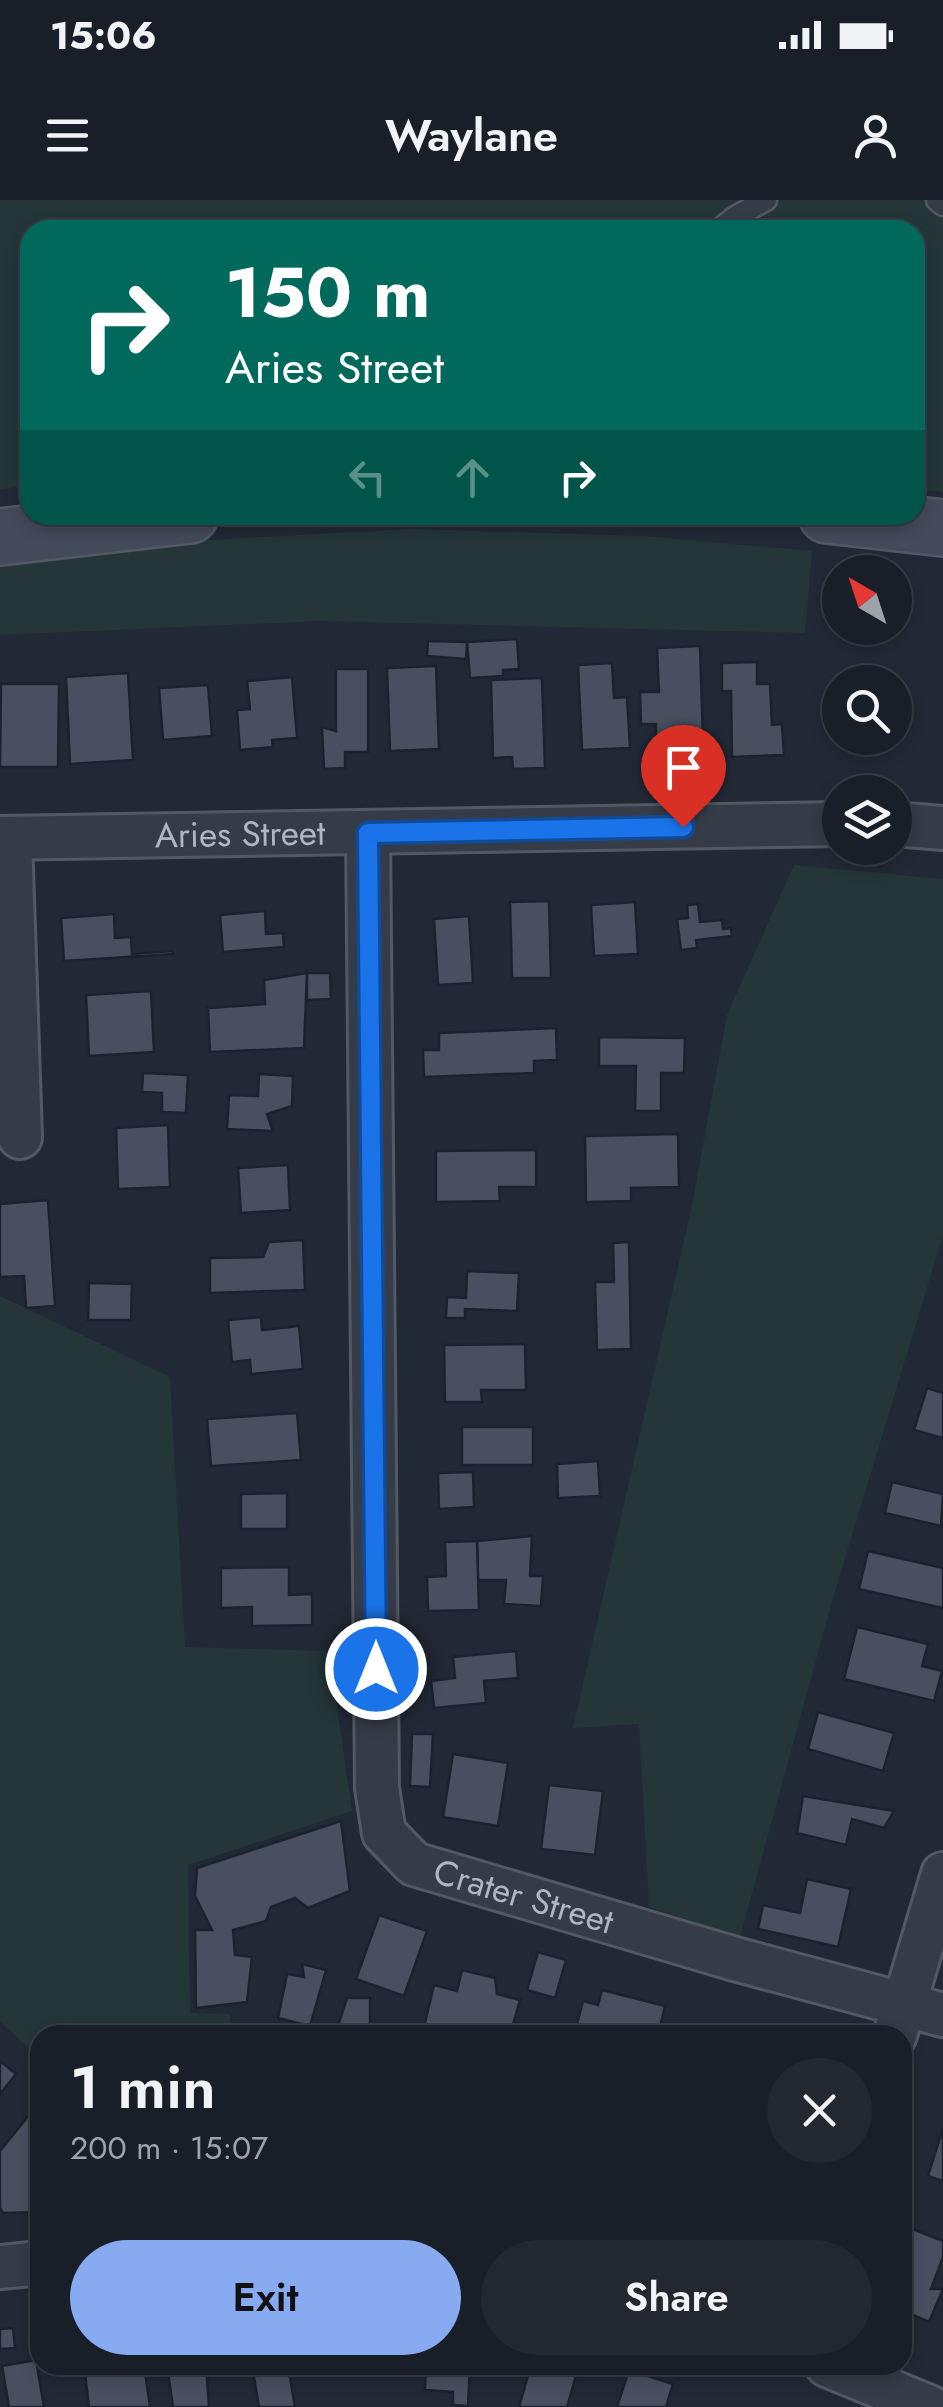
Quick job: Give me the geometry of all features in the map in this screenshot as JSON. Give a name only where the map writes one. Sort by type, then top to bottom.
[{"type":"street","points":[[0,537],[104,525]]},
{"type":"street","points":[[916,525],[943,528]]},
{"type":"street","name":"Aries Street","points":[[5,838],[822,824]]},
{"type":"street","points":[[912,825],[943,828]]},
{"type":"street","name":"Crater Street","points":[[368,833],[376,1788],[384,1832],[414,1864],[735,1959],[914,2018]]},
{"type":"street","points":[[5,838],[20,1137]]},
{"type":"street","points":[[914,2018],[943,1874]]},
{"type":"street","points":[[0,2268],[30,2264]]},
{"type":"street","points":[[851,2375],[929,2407]]},
{"type":"lane","points":[[730,220],[766,200]]},
{"type":"lane","points":[[937,200],[943,205]]},
{"type":"shaded area","points":[[0,200],[943,200],[943,492],[925,490],[925,220],[20,220],[20,487],[0,489]]},
{"type":"shaded area","points":[[411,529],[644,536],[812,551],[805,633],[320,621],[0,635],[0,562],[155,543]]},
{"type":"shaded area","points":[[794,865],[943,879],[943,1235],[833,1598],[740,1937],[649,1907],[639,1724],[573,1728],[691,1210],[727,1015]]},
{"type":"shaded area","points":[[0,1296],[170,1377],[185,1647],[329,1651],[352,1811],[188,1865],[190,2013],[230,2014],[230,2025],[30,2025],[30,2049],[0,2022]]},
{"type":"building","points":[[517,639],[519,669],[503,670],[503,676],[470,678],[467,642]]},
{"type":"building","points":[[428,641],[467,642],[466,659],[427,656]]},
{"type":"building","points":[[700,646],[703,740],[656,742],[656,724],[641,724],[640,692],[659,692],[657,648]]},
{"type":"building","points":[[757,662],[757,684],[770,684],[772,725],[782,724],[784,755],[732,757],[731,691],[722,691],[722,663]]},
{"type":"building","points":[[612,663],[614,698],[627,697],[630,748],[582,750],[578,665]]},
{"type":"building","points":[[436,666],[439,749],[390,751],[387,668]]},
{"type":"building","points":[[336,669],[368,669],[368,752],[345,752],[345,768],[324,769],[322,727],[336,731]]},
{"type":"building","points":[[128,673],[133,760],[70,764],[66,677]]},
{"type":"building","points":[[292,677],[297,738],[272,740],[273,747],[240,750],[237,710],[250,709],[247,681]]},
{"type":"building","points":[[542,678],[545,768],[513,769],[512,757],[493,758],[491,680]]},
{"type":"building","points":[[1,684],[59,684],[58,767],[0,767]]},
{"type":"building","points":[[208,685],[212,736],[163,740],[159,688]]},
{"type":"building","points":[[549,901],[551,978],[512,978],[510,902]]},
{"type":"building","points":[[635,902],[638,954],[594,956],[591,905]]},
{"type":"building","points":[[698,904],[700,922],[722,920],[723,929],[731,928],[732,936],[696,940],[697,948],[681,950],[677,919],[688,918],[687,905]]},
{"type":"building","points":[[265,911],[266,934],[283,933],[284,947],[223,952],[220,915]]},
{"type":"building","points":[[114,914],[115,938],[131,937],[132,954],[173,954],[64,961],[61,918]]},
{"type":"building","points":[[469,916],[473,983],[438,985],[434,919]]},
{"type":"building","points":[[307,973],[330,973],[331,999],[307,1000]]},
{"type":"building","points":[[307,973],[304,1048],[210,1052],[208,1008],[265,1004],[264,980]]},
{"type":"building","points":[[151,991],[154,1052],[89,1056],[86,995]]},
{"type":"building","points":[[556,1028],[557,1060],[534,1061],[534,1073],[424,1077],[423,1050],[439,1050],[439,1033]]},
{"type":"building","points":[[599,1037],[685,1038],[684,1073],[661,1073],[661,1111],[635,1111],[636,1066],[599,1066]]},
{"type":"building","points":[[143,1073],[188,1075],[186,1113],[162,1112],[162,1093],[142,1092]]},
{"type":"building","points":[[259,1074],[293,1076],[292,1106],[267,1114],[273,1131],[227,1129],[229,1095],[258,1096]]},
{"type":"building","points":[[168,1125],[170,1187],[118,1189],[116,1128]]},
{"type":"building","points":[[678,1134],[679,1187],[631,1188],[631,1201],[586,1202],[585,1136]]},
{"type":"building","points":[[536,1150],[536,1187],[499,1187],[500,1201],[436,1202],[436,1151]]},
{"type":"building","points":[[288,1165],[290,1210],[241,1213],[238,1168]]},
{"type":"building","points":[[48,1200],[55,1306],[26,1308],[24,1276],[0,1277],[0,1204]]},
{"type":"building","points":[[303,1240],[305,1290],[210,1293],[210,1258],[263,1257],[269,1242]]},
{"type":"building","points":[[629,1242],[631,1349],[597,1350],[595,1282],[614,1282],[613,1243]]},
{"type":"building","points":[[467,1271],[519,1273],[517,1311],[465,1309],[465,1318],[446,1318],[447,1297],[466,1298]]},
{"type":"building","points":[[89,1283],[132,1284],[131,1320],[88,1320]]},
{"type":"building","points":[[261,1317],[262,1330],[299,1326],[303,1369],[251,1374],[250,1360],[232,1362],[228,1320]]},
{"type":"building","points":[[525,1344],[526,1390],[481,1390],[482,1402],[445,1402],[444,1345]]},
{"type":"building","points":[[927,1388],[943,1393],[943,1438],[914,1430]]},
{"type":"building","points":[[297,1413],[301,1460],[211,1466],[207,1419]]},
{"type":"building","points":[[462,1427],[533,1427],[533,1465],[462,1465]]},
{"type":"building","points":[[598,1461],[600,1496],[558,1498],[557,1464]]},
{"type":"building","points":[[473,1472],[474,1507],[439,1509],[438,1473]]},
{"type":"building","points":[[892,1482],[943,1494],[941,1526],[885,1513]]},
{"type":"building","points":[[287,1493],[287,1529],[241,1529],[241,1494]]},
{"type":"building","points":[[532,1536],[530,1576],[543,1576],[541,1606],[504,1604],[506,1580],[478,1580],[477,1541]]},
{"type":"building","points":[[477,1541],[479,1610],[428,1611],[427,1577],[446,1576],[445,1542]]},
{"type":"building","points":[[868,1551],[943,1568],[943,1608],[859,1589]]},
{"type":"building","points":[[289,1567],[289,1595],[312,1594],[312,1625],[252,1626],[252,1607],[221,1608],[221,1568]]},
{"type":"building","points":[[857,1627],[928,1644],[922,1666],[942,1671],[934,1701],[844,1679]]},
{"type":"building","points":[[516,1651],[518,1678],[484,1681],[486,1703],[434,1708],[431,1681],[455,1678],[453,1657]]},
{"type":"building","points":[[818,1712],[894,1733],[883,1771],[808,1749]]},
{"type":"building","points":[[412,1734],[433,1734],[430,1787],[410,1786]]},
{"type":"building","points":[[453,1754],[508,1763],[498,1826],[443,1817]]},
{"type":"building","points":[[549,1785],[603,1791],[595,1855],[541,1849]]},
{"type":"building","points":[[803,1796],[894,1811],[884,1828],[852,1819],[846,1845],[797,1833]]},
{"type":"building","points":[[341,1821],[350,1891],[308,1908],[295,1898],[271,1907],[266,1921],[233,1930],[235,1955],[252,1957],[247,2002],[196,2008],[195,1930],[212,1930],[195,1896],[197,1868]]},
{"type":"building","points":[[807,1879],[851,1889],[838,1947],[758,1929],[763,1905],[800,1913]]},
{"type":"building","points":[[379,1915],[427,1931],[404,1996],[356,1979]]},
{"type":"building","points":[[538,1952],[566,1960],[555,1998],[527,1990]]},
{"type":"building","points":[[302,1964],[326,1970],[310,2025],[278,2018],[287,1974],[304,1977]]},
{"type":"building","points":[[462,1970],[495,1978],[497,1994],[520,2000],[513,2025],[424,2025],[434,1985],[457,1991]]},
{"type":"building","points":[[602,1990],[665,2006],[660,2025],[577,2025],[583,2001],[598,2005]]},
{"type":"building","points":[[347,1998],[370,1998],[370,2025],[338,2025]]},
{"type":"building","points":[[0,2061],[16,2074],[0,2094]]},
{"type":"building","points":[[30,2114],[30,2212],[3,2213],[0,2208],[0,2151]]},
{"type":"building","points":[[943,2128],[943,2181],[928,2176]]},
{"type":"building","points":[[912,2229],[943,2241],[943,2257],[931,2289],[943,2289],[929,2322],[912,2314]]},
{"type":"building","points":[[13,2328],[15,2348],[0,2349],[0,2329]]},
{"type":"building","points":[[30,2361],[30,2375],[39,2375],[44,2407],[9,2407],[2,2366]]},
{"type":"building","points":[[85,2375],[145,2375],[150,2407],[89,2407]]},
{"type":"building","points":[[168,2375],[207,2375],[209,2407],[173,2407]]},
{"type":"building","points":[[254,2375],[290,2375],[295,2407],[259,2407]]},
{"type":"building","points":[[426,2375],[470,2375],[468,2406],[453,2405],[453,2392],[425,2390]]},
{"type":"building","points":[[528,2375],[576,2375],[567,2407],[519,2407]]},
{"type":"building","points":[[627,2375],[645,2375],[673,2384],[666,2407],[617,2407]]},
{"type":"route","points":[[376,1669],[368,833],[683,827]]}]
